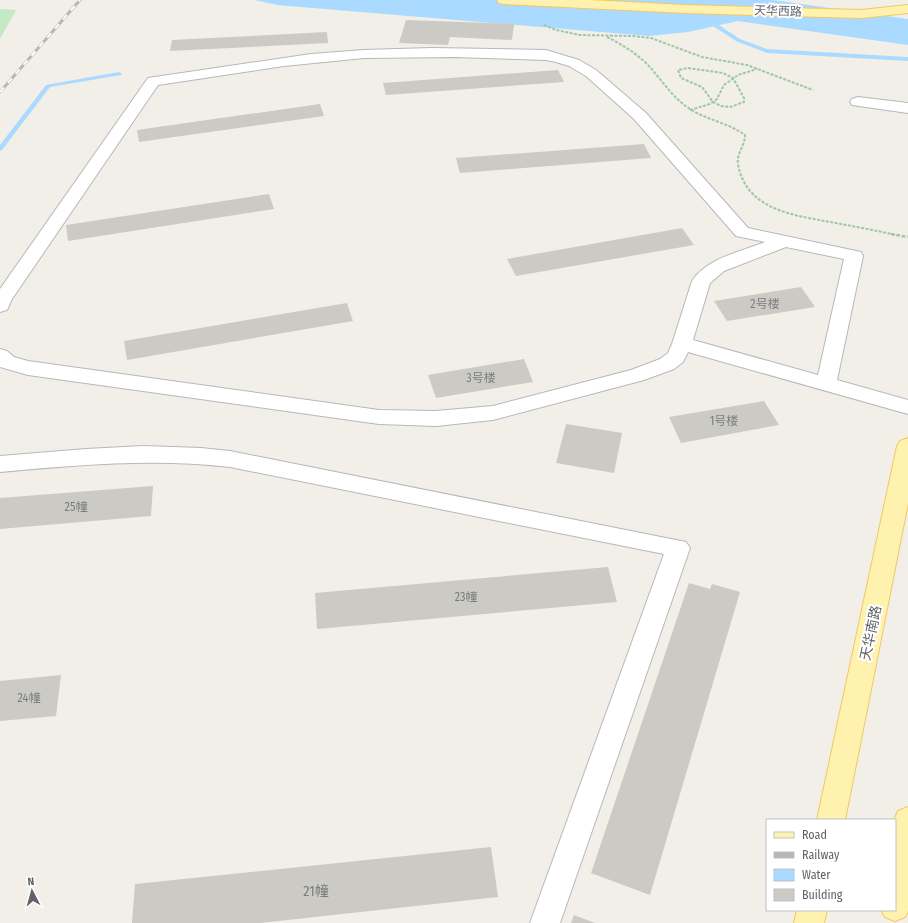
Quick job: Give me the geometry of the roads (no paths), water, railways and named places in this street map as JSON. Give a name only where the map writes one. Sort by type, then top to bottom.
[{"type":"main road","name":"天华西路","points":[[504,0],[685,9],[861,14],[908,9]]},
{"type":"main road","name":"天华西路","points":[[772,0],[908,9]]},
{"type":"main road","name":"天华南路","points":[[831,819],[908,446]]},
{"type":"main road","points":[[896,902],[908,820]]},
{"type":"main road","points":[[809,923],[812,911]]},
{"type":"main road","points":[[893,923],[895,911]]},
{"type":"lane","points":[[0,306],[3,299],[153,80],[342,55],[428,53],[546,55],[574,63],[591,73],[640,116],[742,232],[854,256],[826,384]]},
{"type":"lane","points":[[858,102],[908,108]]},
{"type":"lane","points":[[0,356],[7,362],[28,368],[378,417],[413,419],[475,416],[493,413],[638,375],[667,364],[676,357],[682,344],[701,281],[716,267],[785,242]]},
{"type":"lane","points":[[682,344],[908,407]]},
{"type":"lane","points":[[0,464],[109,455],[197,454],[230,458],[678,548],[545,923]]},
{"type":"water","points":[[255,0],[773,0],[908,19],[908,45],[738,21],[688,32],[649,36],[277,5]]},
{"type":"waterway","points":[[712,23],[725,33],[738,40],[767,51],[908,59]]},
{"type":"waterway","points":[[0,149],[48,86],[119,74]]},
{"type":"railway","points":[[0,92],[80,0]]}]
